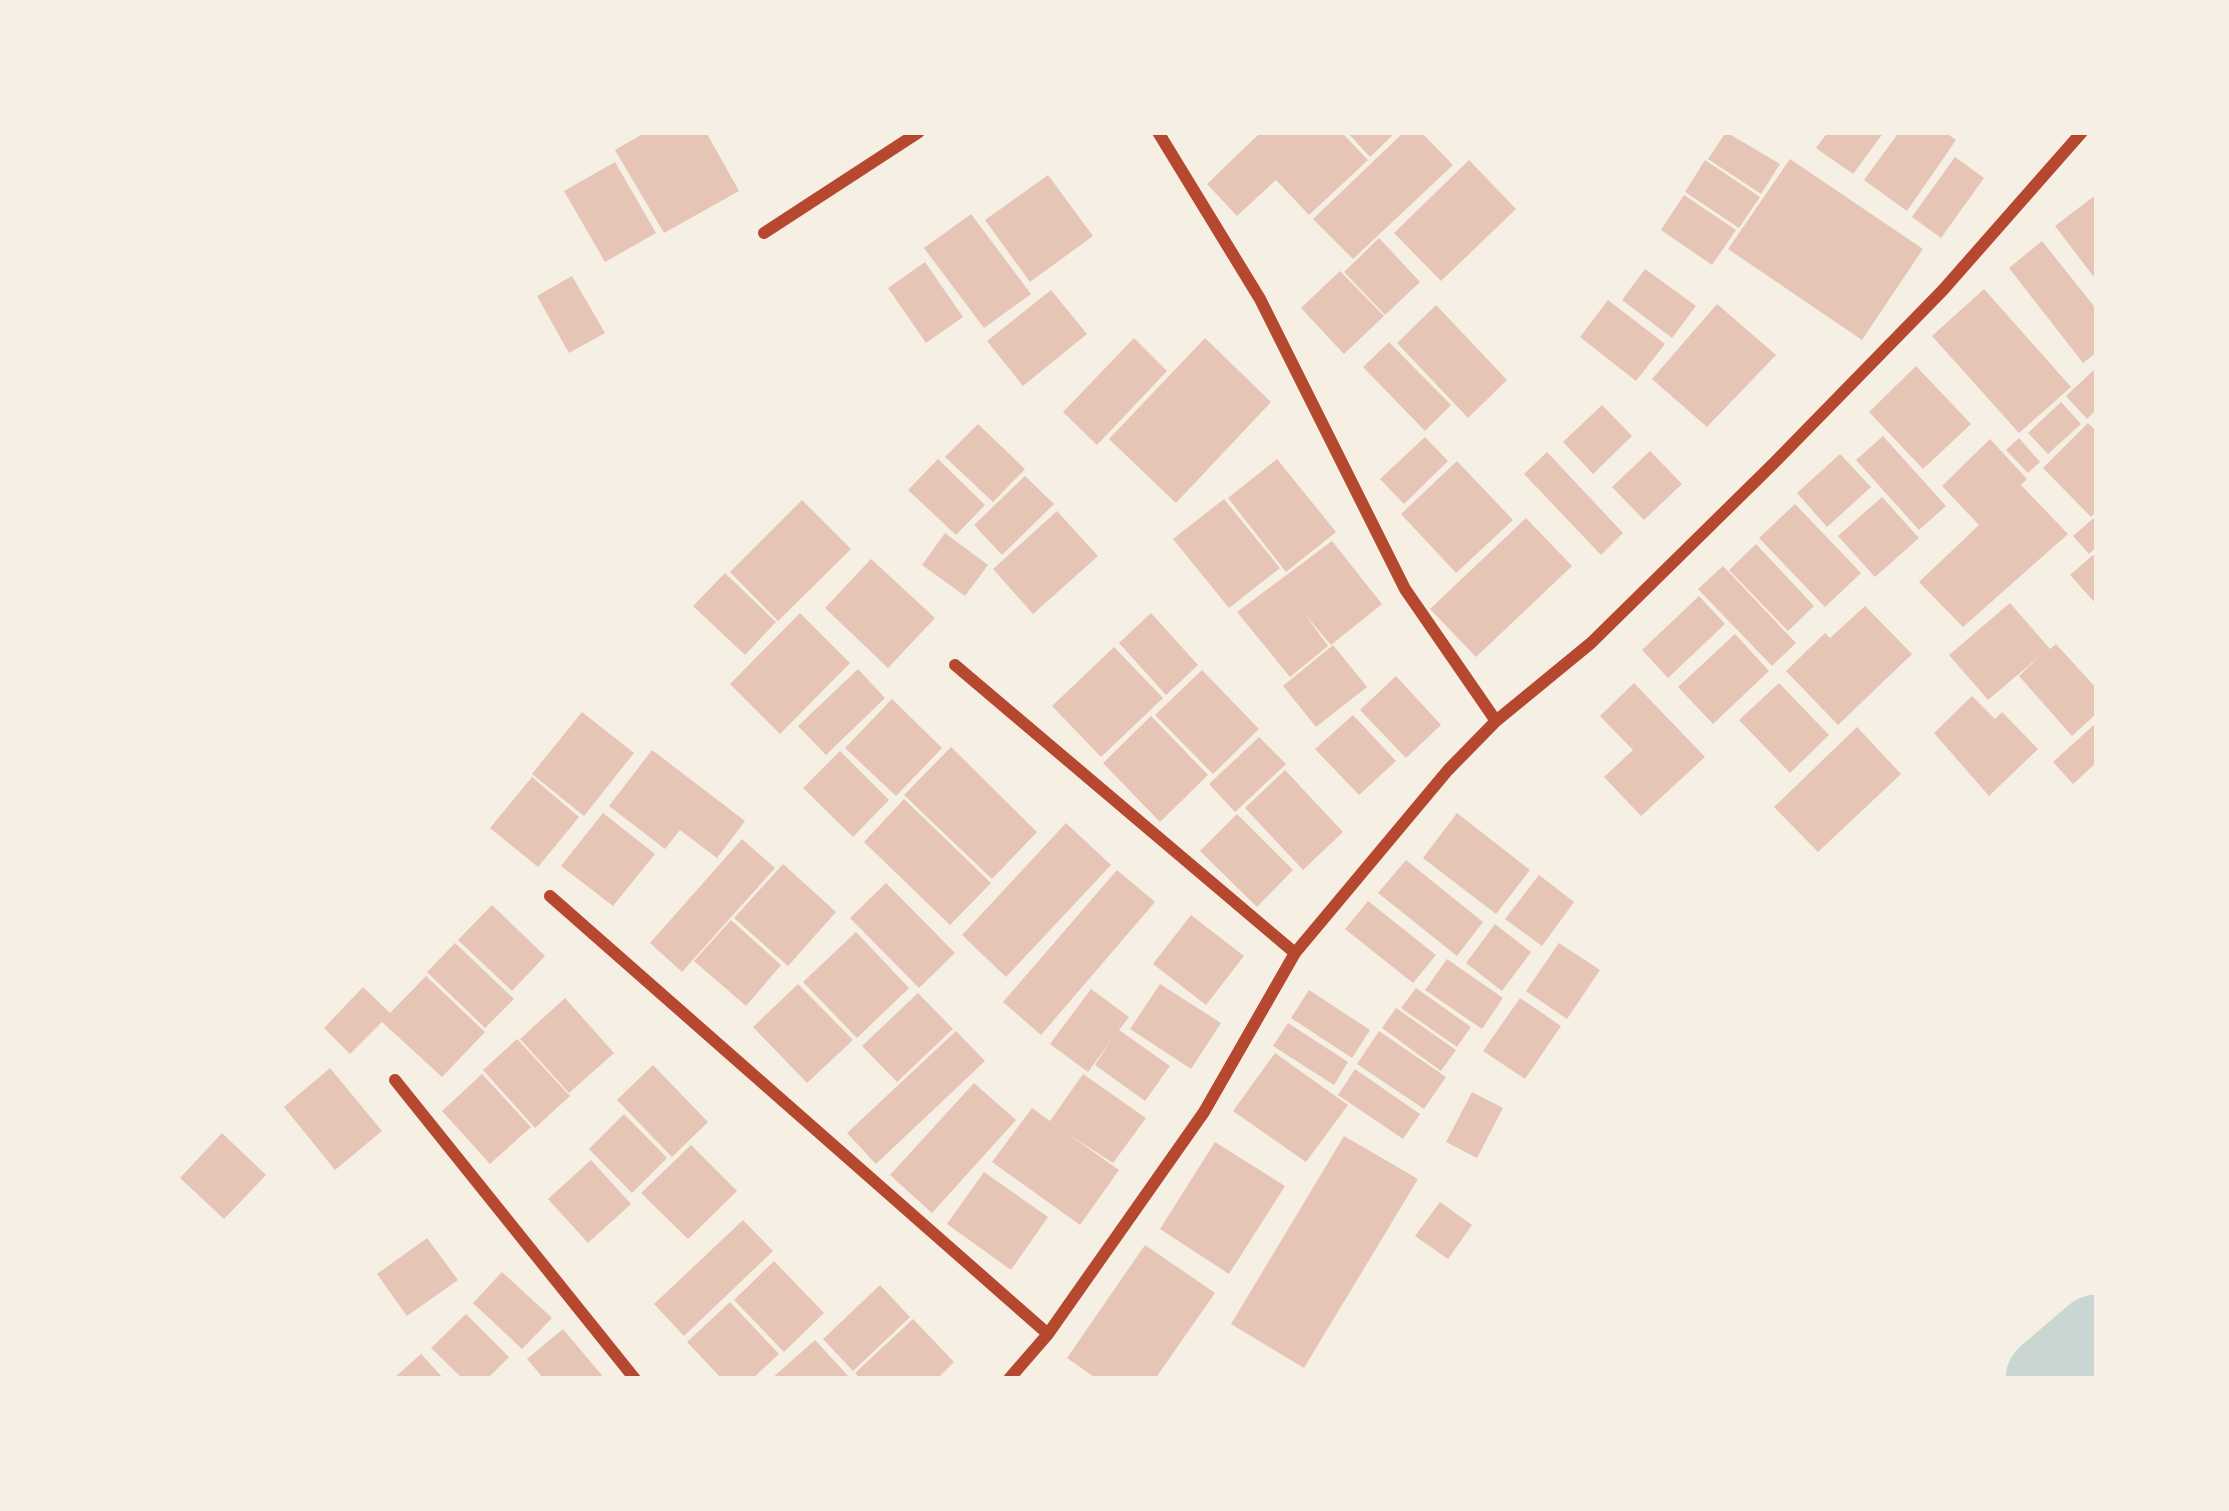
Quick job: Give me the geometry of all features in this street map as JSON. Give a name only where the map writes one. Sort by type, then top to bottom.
[{"type":"street","points":[[764,232],[919,132]]},
{"type":"street","points":[[1158,132],[1260,299],[1405,590],[1496,722]]},
{"type":"street","points":[[1009,1379],[1048,1334],[1204,1112],[1295,953],[1496,722],[1591,644],[1774,463],[1943,290],[2083,132]]},
{"type":"street","points":[[956,665],[1295,953]]},
{"type":"street","points":[[550,896],[1048,1334]]},
{"type":"street","points":[[395,1080],[635,1379]]},
{"type":"building","points":[[646,132],[706,132],[739,191],[664,233],[615,150]]},
{"type":"building","points":[[1261,132],[1341,132],[1368,160],[1309,215],[1276,180],[1237,216],[1207,184]]},
{"type":"building","points":[[1347,132],[1396,132],[1370,157]]},
{"type":"building","points":[[1404,132],[1421,132],[1453,165],[1353,259],[1313,219]]},
{"type":"building","points":[[1726,132],[1780,164],[1761,194],[1708,159]]},
{"type":"building","points":[[1828,132],[1884,132],[1853,174],[1816,148]]},
{"type":"building","points":[[1899,132],[1945,132],[1956,140],[1907,211],[1864,180]]},
{"type":"building","points":[[1955,157],[1984,178],[1941,238],[1912,217]]},
{"type":"building","points":[[1790,159],[1923,249],[1862,340],[1728,249]]},
{"type":"building","points":[[1469,160],[1516,209],[1441,281],[1394,233]]},
{"type":"building","points":[[1705,160],[1760,197],[1739,228],[1685,192]]},
{"type":"building","points":[[615,162],[656,233],[605,262],[564,191]]},
{"type":"building","points":[[1048,175],[1093,236],[1030,282],[985,220]]},
{"type":"building","points":[[2097,194],[2097,281],[2055,226]]},
{"type":"building","points":[[1684,195],[1736,230],[1712,265],[1661,230]]},
{"type":"building","points":[[971,214],[1031,294],[984,328],[924,248]]},
{"type":"building","points":[[1379,238],[1420,282],[1385,315],[1344,272]]},
{"type":"building","points":[[2042,241],[2097,310],[2097,352],[2083,363],[2009,268]]},
{"type":"building","points":[[925,262],[963,317],[926,343],[888,288]]},
{"type":"building","points":[[1645,269],[1696,306],[1672,338],[1622,300]]},
{"type":"building","points":[[1340,271],[1384,316],[1344,354],[1301,308]]},
{"type":"building","points":[[572,276],[605,333],[569,353],[537,296]]},
{"type":"building","points":[[1984,289],[2071,387],[2019,433],[1932,336]]},
{"type":"building","points":[[1051,290],[1087,334],[1023,386],[987,341]]},
{"type":"building","points":[[1608,300],[1665,344],[1636,381],[1580,337]]},
{"type":"building","points":[[1717,304],[1776,355],[1707,427],[1652,379]]},
{"type":"building","points":[[1436,305],[1507,380],[1468,418],[1397,343]]},
{"type":"building","points":[[1134,338],[1167,371],[1097,445],[1063,412]]},
{"type":"building","points":[[1205,338],[1271,402],[1176,503],[1109,439]]},
{"type":"building","points":[[1389,342],[1451,405],[1425,431],[1363,367]]},
{"type":"building","points":[[1916,366],[1971,424],[1923,469],[1869,412]]},
{"type":"building","points":[[2097,367],[2097,409],[2087,419],[2066,396]]},
{"type":"building","points":[[2061,402],[2081,424],[2048,454],[2028,433]]},
{"type":"building","points":[[1602,405],[1632,436],[1593,474],[1563,442]]},
{"type":"building","points":[[2088,423],[2097,432],[2097,511],[2091,517],[2043,468]]},
{"type":"building","points":[[978,424],[1025,469],[993,502],[945,457]]},
{"type":"building","points":[[1883,436],[1946,506],[1919,530],[1856,460]]},
{"type":"building","points":[[1425,437],[1448,461],[1404,504],[1380,479]]},
{"type":"building","points":[[2019,438],[2040,462],[2028,473],[2006,450]]},
{"type":"building","points":[[1990,439],[2027,479],[2021,485],[2068,534],[1963,627],[1919,582],[1979,525],[1942,486]]},
{"type":"building","points":[[1650,451],[1682,484],[1644,520],[1612,487]]},
{"type":"building","points":[[1547,452],[1623,533],[1601,555],[1524,474]]},
{"type":"building","points":[[1840,454],[1871,487],[1827,527],[1797,493]]},
{"type":"building","points":[[938,459],[985,505],[956,535],[908,490]]},
{"type":"building","points":[[1277,459],[1336,532],[1286,572],[1228,498]]},
{"type":"building","points":[[1457,461],[1513,520],[1456,573],[1401,514]]},
{"type":"building","points":[[1025,476],[1054,504],[1002,555],[974,525]]},
{"type":"building","points":[[1882,497],[1919,538],[1875,577],[1838,536]]},
{"type":"building","points":[[1224,499],[1280,568],[1229,608],[1173,539]]},
{"type":"building","points":[[802,500],[851,549],[778,621],[730,572]]},
{"type":"building","points":[[1795,504],[1861,573],[1825,607],[1759,538]]},
{"type":"building","points":[[1057,511],[1098,556],[1033,614],[993,569]]},
{"type":"building","points":[[2095,517],[2097,547],[2089,554],[2073,536]]},
{"type":"building","points":[[1526,518],[1572,566],[1476,657],[1430,609]]},
{"type":"building","points":[[945,533],[988,565],[965,596],[922,565]]},
{"type":"building","points":[[1332,541],[1382,604],[1331,645],[1304,613],[1328,646],[1290,677],[1237,612]]},
{"type":"building","points":[[1756,544],[1814,606],[1788,631],[1729,570]]},
{"type":"building","points":[[2093,555],[2097,559],[2097,605],[2070,575]]},
{"type":"building","points":[[871,559],[935,618],[888,668],[825,608]]},
{"type":"building","points":[[1723,566],[1796,643],[1772,666],[1698,589]]},
{"type":"building","points":[[725,573],[776,622],[745,655],[693,606]]},
{"type":"building","points":[[1699,596],[1725,624],[1668,678],[1642,650]]},
{"type":"building","points":[[2010,603],[2050,649],[2056,644],[2097,689],[2097,713],[2072,736],[2019,676],[2041,655],[1988,700],[1949,655]]},
{"type":"building","points":[[1865,606],[1912,654],[1838,725],[1786,671],[1825,633],[1830,638]]},
{"type":"building","points":[[800,613],[850,663],[780,734],[730,684]]},
{"type":"building","points":[[1151,613],[1198,665],[1166,695],[1119,643]]},
{"type":"building","points":[[1735,634],[1769,671],[1713,724],[1678,687]]},
{"type":"building","points":[[1333,645],[1367,687],[1316,727],[1283,686]]},
{"type":"building","points":[[1114,647],[1163,698],[1101,757],[1052,706]]},
{"type":"building","points":[[858,669],[885,698],[826,755],[798,726]]},
{"type":"building","points":[[1202,670],[1259,729],[1213,774],[1155,715]]},
{"type":"building","points":[[1396,676],[1441,725],[1406,758],[1360,710]]},
{"type":"building","points":[[1634,683],[1705,757],[1641,816],[1604,777],[1633,750],[1600,716]]},
{"type":"building","points":[[1779,683],[1829,735],[1790,773],[1739,720]]},
{"type":"building","points":[[1972,696],[1995,719],[2002,712],[2038,749],[1989,796],[1934,733]]},
{"type":"building","points":[[892,699],[942,748],[896,796],[845,748]]},
{"type":"building","points":[[582,712],[634,753],[584,816],[532,774]]},
{"type":"building","points":[[1353,715],[1396,761],[1359,795],[1315,749]]},
{"type":"building","points":[[1151,716],[1208,775],[1160,822],[1103,763]]},
{"type":"building","points":[[2097,722],[2097,762],[2073,784],[2053,762]]},
{"type":"building","points":[[1857,727],[1901,774],[1818,852],[1774,807]]},
{"type":"building","points":[[1259,737],[1286,764],[1235,812],[1209,784]]},
{"type":"building","points":[[951,747],[1037,832],[992,879],[904,795]]},
{"type":"building","points":[[652,750],[745,821],[717,858],[680,830],[665,849],[609,806]]},
{"type":"building","points":[[840,751],[889,800],[853,837],[803,788]]},
{"type":"building","points":[[1285,770],[1343,832],[1303,870],[1245,808]]},
{"type":"building","points":[[532,777],[579,817],[538,867],[490,828]]},
{"type":"building","points":[[904,799],[991,883],[950,925],[864,842]]},
{"type":"building","points":[[603,813],[655,854],[613,906],[561,866]]},
{"type":"building","points":[[1457,813],[1530,870],[1496,914],[1423,858]]},
{"type":"building","points":[[1237,814],[1293,870],[1257,907],[1200,851]]},
{"type":"building","points":[[1066,823],[1111,865],[1006,977],[962,935]]},
{"type":"building","points":[[742,839],[775,868],[682,972],[650,943]]},
{"type":"building","points":[[1406,860],[1483,922],[1457,956],[1378,893]]},
{"type":"building","points":[[783,864],[836,912],[788,966],[734,918]]},
{"type":"building","points":[[1117,870],[1155,902],[1041,1035],[1003,1002]]},
{"type":"building","points":[[1539,875],[1574,902],[1542,946],[1505,919]]},
{"type":"building","points":[[886,883],[955,953],[919,988],[850,918]]},
{"type":"building","points":[[1368,901],[1436,955],[1413,983],[1345,929]]},
{"type":"building","points":[[492,905],[545,956],[512,991],[458,940]]},
{"type":"building","points":[[1191,915],[1244,956],[1206,1005],[1153,964]]},
{"type":"building","points":[[731,920],[781,965],[746,1006],[694,961]]},
{"type":"building","points":[[1495,924],[1531,952],[1502,991],[1466,963]]},
{"type":"building","points":[[856,932],[909,988],[857,1038],[803,982]]},
{"type":"building","points":[[455,943],[514,999],[485,1028],[427,972]]},
{"type":"building","points":[[1559,943],[1600,970],[1567,1019],[1526,991]]},
{"type":"building","points":[[1447,959],[1503,998],[1482,1029],[1425,990]]},
{"type":"building","points":[[426,976],[485,1032],[442,1077],[382,1022],[350,1054],[324,1028],[363,987],[390,1013]]},
{"type":"building","points":[[798,984],[853,1040],[807,1083],[753,1027]]},
{"type":"building","points":[[1160,984],[1221,1023],[1191,1069],[1130,1029]]},
{"type":"building","points":[[1416,988],[1471,1027],[1457,1047],[1401,1008]]},
{"type":"building","points":[[1091,989],[1129,1017],[1119,1030],[1170,1066],[1145,1101],[1095,1065],[1112,1039],[1088,1072],[1050,1044]]},
{"type":"building","points":[[1309,990],[1370,1030],[1352,1058],[1291,1018]]},
{"type":"building","points":[[918,993],[953,1029],[897,1082],[862,1046]]},
{"type":"building","points":[[565,998],[614,1053],[569,1093],[520,1039]]},
{"type":"building","points":[[1520,998],[1561,1026],[1525,1079],[1483,1051]]},
{"type":"building","points":[[1396,1008],[1456,1050],[1441,1071],[1382,1028]]},
{"type":"building","points":[[1288,1023],[1348,1062],[1334,1085],[1273,1046]]},
{"type":"building","points":[[956,1031],[985,1061],[876,1164],[847,1133]]},
{"type":"building","points":[[1379,1031],[1446,1077],[1424,1109],[1357,1064]]},
{"type":"building","points":[[517,1039],[570,1096],[535,1128],[483,1070]]},
{"type":"building","points":[[1275,1053],[1348,1105],[1306,1162],[1233,1111]]},
{"type":"building","points":[[653,1065],[708,1122],[672,1157],[617,1100]]},
{"type":"building","points":[[330,1068],[382,1131],[335,1170],[284,1107]]},
{"type":"building","points":[[1355,1069],[1420,1114],[1403,1139],[1338,1095]]},
{"type":"building","points":[[482,1074],[531,1127],[490,1164],[442,1111]]},
{"type":"building","points":[[1083,1074],[1146,1118],[1113,1163],[1068,1134],[1119,1170],[1080,1225],[992,1162],[1032,1108],[1050,1121]]},
{"type":"building","points":[[974,1083],[1016,1120],[932,1213],[890,1175]]},
{"type":"building","points":[[1472,1092],[1503,1108],[1477,1158],[1446,1142]]},
{"type":"building","points":[[624,1114],[667,1158],[632,1193],[589,1149]]},
{"type":"building","points":[[222,1133],[266,1175],[224,1219],[180,1178]]},
{"type":"building","points":[[1344,1136],[1418,1179],[1304,1368],[1231,1324]]},
{"type":"building","points":[[1215,1142],[1285,1186],[1229,1274],[1160,1229]]},
{"type":"building","points":[[691,1145],[737,1191],[688,1239],[641,1193]]},
{"type":"building","points":[[591,1160],[631,1204],[588,1243],[548,1199]]},
{"type":"building","points":[[984,1172],[1048,1217],[1011,1270],[947,1224]]},
{"type":"building","points":[[1440,1202],[1472,1225],[1448,1259],[1415,1236]]},
{"type":"building","points":[[743,1220],[773,1251],[684,1336],[654,1304]]},
{"type":"building","points":[[427,1238],[458,1280],[407,1316],[377,1274]]},
{"type":"building","points":[[1145,1245],[1215,1293],[1155,1379],[1097,1379],[1067,1358]]},
{"type":"building","points":[[774,1261],[824,1313],[784,1352],[734,1300]]},
{"type":"building","points":[[502,1272],[552,1318],[522,1349],[473,1303]]},
{"type":"building","points":[[880,1285],[910,1317],[853,1371],[823,1339]]},
{"type":"building","points":[[730,1302],[779,1354],[752,1379],[722,1379],[687,1342]]},
{"type":"building","points":[[466,1314],[509,1357],[487,1379],[463,1379],[431,1348]]},
{"type":"building","points":[[913,1319],[954,1362],[937,1379],[861,1379],[855,1373]]},
{"type":"building","points":[[563,1329],[605,1379],[544,1379],[527,1359]]},
{"type":"building","points":[[815,1340],[851,1379],[771,1379]]},
{"type":"building","points":[[421,1354],[444,1379],[393,1379]]},
{"type":"waterway","points":[[2049,1379],[2097,1338]]}]
